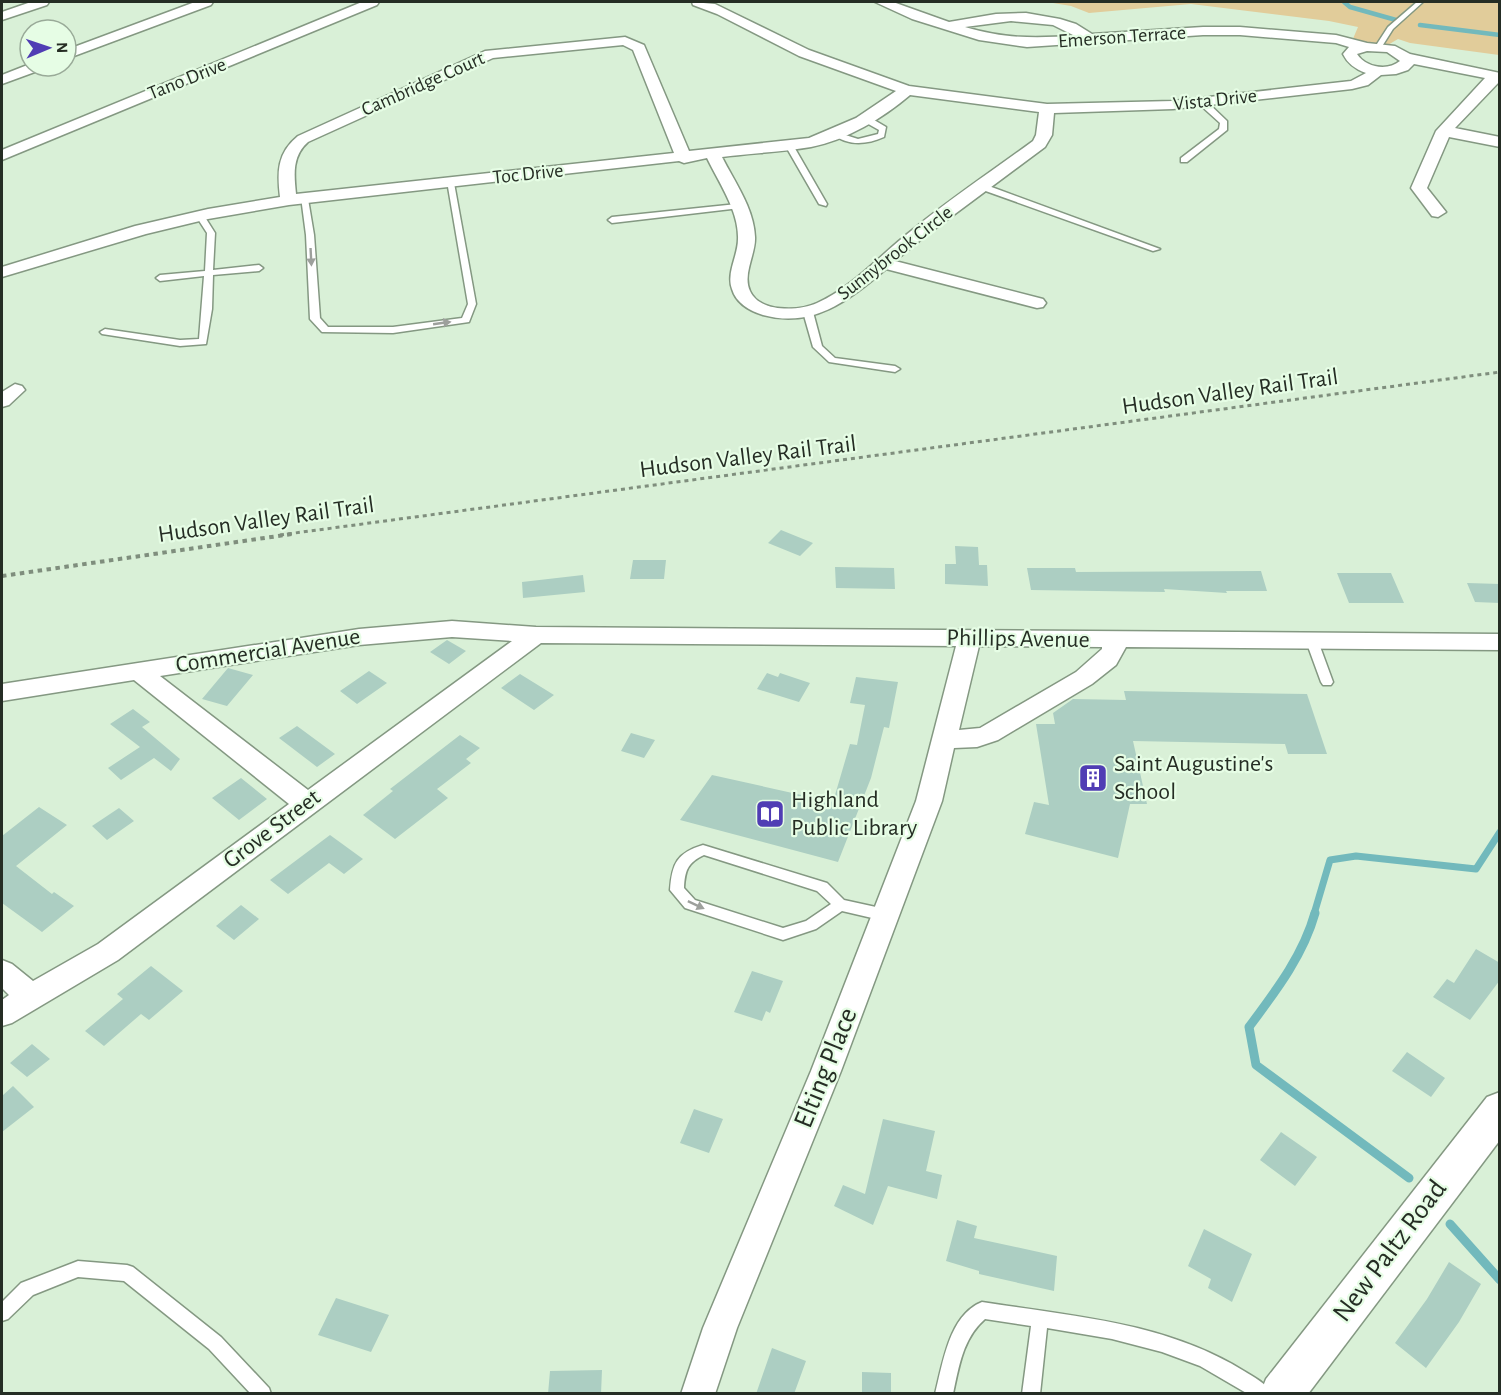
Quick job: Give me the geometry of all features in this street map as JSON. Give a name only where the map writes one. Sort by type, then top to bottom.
[{"type":"street","points":[[2,16],[42,2]]},
{"type":"street","points":[[78,50],[206,2]]},
{"type":"street","name":"Tano Drive","points":[[2,155],[372,2]]},
{"type":"street","points":[[698,2],[746,22],[788,46],[907,90],[1047,109]]},
{"type":"street","name":"Emerson Terrace","points":[[882,2],[917,16],[953,25],[984,37],[1027,43],[1203,31],[1240,31],[1336,39],[1396,51],[1407,58],[1497,77]]},
{"type":"street","points":[[953,25],[987,17],[1030,18],[1069,26],[1091,40]]},
{"type":"street","name":"Cambridge Court","points":[[297,199],[285,169],[290,150],[303,139],[458,67],[503,51],[605,42],[633,43],[639,48],[684,158]]},
{"type":"street","points":[[1373,47],[1353,51],[1351,58],[1360,65],[1379,70]]},
{"type":"street","name":"Vista Drive","points":[[1047,109],[1202,102],[1352,85],[1363,82],[1379,70],[1403,68],[1408,62],[1407,58]]},
{"type":"street","points":[[2,80],[18,74]]},
{"type":"street","points":[[1438,212],[1419,188],[1444,131],[1497,77]]},
{"type":"street","name":"Toc Drive","points":[[2,272],[141,230],[200,216],[297,199],[789,146],[836,134],[866,119],[907,90]]},
{"type":"street","name":"Sunnybrook Circle","points":[[713,154],[744,221],[747,237],[740,281],[743,294],[754,306],[773,312],[808,312],[839,299],[881,263],[1039,144],[1044,135],[1047,109]]},
{"type":"street","points":[[1444,131],[1500,142]]},
{"type":"street","points":[[881,263],[1037,303]]},
{"type":"street","name":"Commercial Avenue","points":[[2,692],[358,637],[452,629],[536,634]]},
{"type":"street","name":"Phillips Avenue","points":[[536,634],[1500,642]]},
{"type":"street","name":"Grove Street","points":[[2,1014],[108,952],[536,634]]},
{"type":"street","name":"Elting Place","points":[[699,1394],[720,1328],[826,1071],[929,801],[969,639]]},
{"type":"street","points":[[944,740],[976,738],[989,734],[1083,678],[1108,659],[1114,649],[1114,640]]},
{"type":"street","points":[[138,671],[306,803]]},
{"type":"street","points":[[2,972],[32,997]]},
{"type":"street","name":"New Paltz Road","points":[[1281,1394],[1500,1109]]},
{"type":"lane","points":[[1373,47],[1390,28],[1420,2]]},
{"type":"lane","points":[[1184,160],[1223,130],[1224,123],[1202,102]]},
{"type":"lane","points":[[789,146],[823,204]]},
{"type":"lane","points":[[297,199],[310,235],[315,320],[325,330],[393,330],[466,320],[470,314],[472,304],[450,183]]},
{"type":"lane","points":[[983,187],[1156,249]]},
{"type":"lane","points":[[612,220],[737,206]]},
{"type":"lane","points":[[105,332],[180,343],[203,342],[211,233],[200,216]]},
{"type":"lane","points":[[160,278],[259,268]]},
{"type":"lane","points":[[808,312],[818,347],[832,360],[895,369]]},
{"type":"lane","points":[[1312,641],[1326,682]]},
{"type":"lane","points":[[840,905],[812,925],[783,934],[690,904],[677,890],[678,870],[686,856],[703,850],[822,887],[840,905],[885,915]]},
{"type":"lane","points":[[2,1313],[27,1289],[78,1269],[127,1274],[215,1343],[263,1394]]},
{"type":"lane","points":[[944,1394],[958,1339],[969,1320],[982,1310],[1123,1334],[1186,1351],[1240,1377],[1263,1394]]},
{"type":"lane","points":[[1031,1394],[1040,1319]]},
{"type":"path","name":"Hudson Valley Rail Trail","points":[[2,576],[206,544],[976,444],[1500,372]]},
{"type":"shaded area","points":[[1047,2],[1499,2],[1499,55],[1410,43],[1398,39],[1376,52],[1352,41],[1358,27],[1329,21],[1191,4],[1089,13],[1071,6]]},
{"type":"building","points":[[781,530],[813,543],[800,556],[768,543]]},
{"type":"building","points":[[955,546],[978,547],[979,565],[987,565],[988,586],[945,584],[945,564],[956,564]]},
{"type":"building","points":[[633,560],[666,560],[664,579],[630,579]]},
{"type":"building","points":[[835,567],[894,568],[895,589],[836,588]]},
{"type":"building","points":[[1027,568],[1075,568],[1076,572],[1261,571],[1267,591],[1226,591],[1227,593],[1164,589],[1165,592],[1031,590]]},
{"type":"building","points":[[1337,573],[1391,573],[1404,603],[1349,603]]},
{"type":"building","points":[[583,575],[585,592],[523,598],[522,582]]},
{"type":"building","points":[[1467,583],[1500,584],[1500,603],[1475,602]]},
{"type":"building","points":[[447,640],[466,651],[449,664],[430,652]]},
{"type":"building","points":[[228,668],[253,675],[227,706],[202,699]]},
{"type":"building","points":[[369,671],[387,683],[357,704],[340,691]]},
{"type":"building","points":[[767,673],[778,677],[780,673],[810,683],[799,702],[757,689]]},
{"type":"building","points":[[520,674],[554,695],[534,710],[501,688]]},
{"type":"building","name":"Highland Public Library","points":[[856,677],[898,682],[889,728],[884,727],[871,778],[838,862],[680,820],[712,775],[833,802],[850,744],[857,745],[865,705],[850,703]]},
{"type":"building","name":"Saint Augustine's School","points":[[1124,691],[1307,694],[1327,754],[1288,754],[1285,744],[1133,741],[1147,804],[1130,804],[1118,858],[1025,834],[1034,802],[1049,805],[1036,724],[1055,724],[1053,713],[1073,699],[1126,700]]},
{"type":"building","points":[[133,709],[150,722],[142,727],[180,759],[171,771],[154,758],[121,780],[108,768],[140,747],[110,724]]},
{"type":"building","points":[[297,726],[335,754],[317,767],[279,738]]},
{"type":"building","points":[[631,733],[655,740],[644,758],[621,751]]},
{"type":"building","points":[[460,735],[480,748],[466,759],[471,763],[437,789],[448,798],[395,839],[363,815],[393,791],[390,789]]},
{"type":"building","points":[[241,778],[267,799],[239,820],[212,798]]},
{"type":"building","points":[[39,807],[67,825],[16,866],[52,894],[54,892],[74,906],[42,932],[2,903],[2,836]]},
{"type":"building","points":[[119,808],[134,821],[107,840],[92,826]]},
{"type":"building","points":[[330,835],[363,859],[344,874],[329,863],[288,894],[270,880]]},
{"type":"building","points":[[241,905],[259,919],[234,940],[216,926]]},
{"type":"building","points":[[1476,949],[1500,963],[1500,980],[1470,1020],[1433,997],[1447,979],[1454,983]]},
{"type":"building","points":[[151,966],[183,991],[149,1020],[141,1014],[104,1046],[85,1031],[123,999],[117,994]]},
{"type":"building","points":[[752,971],[783,981],[770,1013],[766,1011],[762,1021],[734,1012]]},
{"type":"building","points":[[32,1044],[50,1059],[27,1077],[10,1063]]},
{"type":"building","points":[[1407,1052],[1445,1078],[1431,1097],[1392,1071]]},
{"type":"building","points":[[13,1086],[34,1107],[2,1132],[2,1096]]},
{"type":"building","points":[[694,1109],[723,1119],[709,1153],[680,1143]]},
{"type":"building","points":[[883,1119],[935,1131],[926,1171],[942,1175],[937,1199],[888,1186],[873,1225],[834,1206],[843,1185],[865,1194]]},
{"type":"building","points":[[1281,1132],[1317,1157],[1295,1186],[1260,1160]]},
{"type":"building","points":[[957,1220],[977,1226],[974,1238],[1057,1256],[1054,1291],[979,1274],[979,1271],[946,1261]]},
{"type":"building","points":[[1204,1229],[1252,1254],[1232,1302],[1208,1288],[1211,1279],[1188,1266]]},
{"type":"building","points":[[1449,1262],[1481,1284],[1459,1322],[1426,1368],[1395,1343],[1427,1299]]},
{"type":"building","points":[[336,1298],[389,1315],[371,1352],[318,1335]]},
{"type":"building","points":[[772,1348],[806,1361],[794,1394],[756,1394]]},
{"type":"building","points":[[602,1370],[601,1394],[548,1394],[550,1371]]},
{"type":"building","points":[[862,1372],[891,1373],[891,1394],[862,1394]]},
{"type":"waterway","points":[[1344,2],[1350,7],[1396,20]]},
{"type":"waterway","points":[[1420,25],[1500,35]]},
{"type":"waterway","points":[[1314,914],[1330,860],[1356,856],[1476,869],[1500,832]]},
{"type":"waterway","points":[[1315,913],[1296,959],[1249,1027],[1256,1065],[1409,1178]]},
{"type":"waterway","points":[[1450,1224],[1500,1280]]},
{"type":"place","name":"Saint Augustine's School","points":[[1093,778]]},
{"type":"place","name":"Highland Public Library","points":[[770,814]]}]
